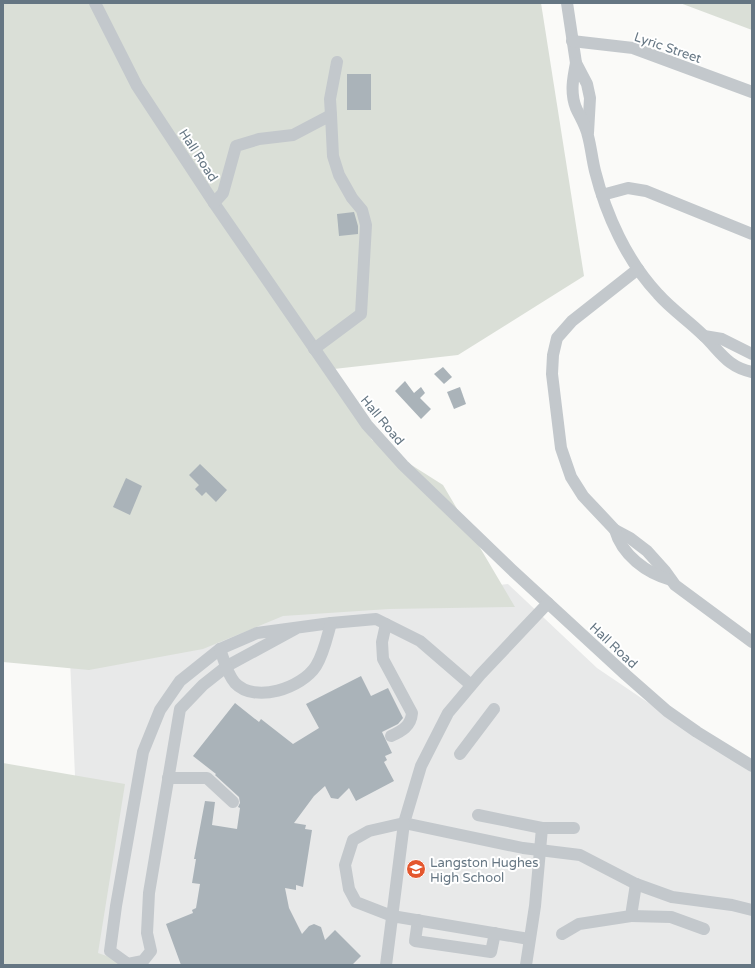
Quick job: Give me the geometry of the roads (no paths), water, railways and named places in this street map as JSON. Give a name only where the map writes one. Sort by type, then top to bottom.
[{"type":"street","name":"Hall Road","points":[[95,3],[137,86],[214,203],[367,425],[403,465],[548,603],[667,711],[697,732],[752,766]]},
{"type":"street","points":[[567,3],[576,63],[587,84],[590,98],[588,134],[595,171],[608,211],[638,269],[658,294],[704,336],[716,351],[730,363],[742,370],[752,372]]},
{"type":"street","name":"Lyric Street","points":[[572,42],[633,48],[752,92]]},
{"type":"street","points":[[314,349],[361,314],[366,225],[362,210],[352,198],[339,175],[333,156],[330,99],[337,62]]},
{"type":"street","points":[[214,203],[223,193],[236,146],[258,139],[293,135],[331,115]]},
{"type":"street","points":[[602,195],[628,188],[646,191],[752,234]]},
{"type":"street","points":[[638,269],[572,322],[557,338],[553,355],[552,374],[561,448],[571,477],[583,496],[615,530],[647,551],[673,582],[752,642]]},
{"type":"street","points":[[704,336],[722,339],[752,354]]},
{"type":"street","points":[[386,965],[404,823],[420,766],[448,713],[471,685],[548,603]]},
{"type":"street","points":[[297,628],[227,666],[198,690],[180,709],[149,893],[147,933],[151,951],[143,961],[128,964],[110,950],[116,906],[143,752],[160,710],[183,678],[220,649],[257,633],[331,622],[376,619],[420,641],[471,685]]},
{"type":"street","points":[[220,649],[230,676],[236,684],[252,692],[269,693],[287,688],[303,680],[316,667],[326,644],[331,622]]},
{"type":"street","points":[[386,624],[382,642],[383,659],[412,713],[412,719],[408,726],[402,731],[390,736]]},
{"type":"street","points":[[183,678],[198,690]]},
{"type":"street","points":[[460,754],[494,709]]},
{"type":"street","points":[[168,778],[207,778],[233,802]]},
{"type":"street","points":[[478,815],[542,828],[574,828]]},
{"type":"street","points":[[529,939],[392,916],[356,902],[349,889],[345,864],[353,840],[369,832],[404,823],[540,850],[580,855],[636,884],[672,897],[732,905],[752,910]]},
{"type":"street","points":[[526,965],[535,906],[542,828]]},
{"type":"street","points":[[631,916],[636,884]]},
{"type":"street","points":[[562,934],[579,924],[631,916],[671,917],[704,929]]},
{"type":"street","points":[[418,920],[415,941],[491,952],[495,933]]},
{"type":"place","name":"Langston Hughes High School","points":[[416,869]]}]
